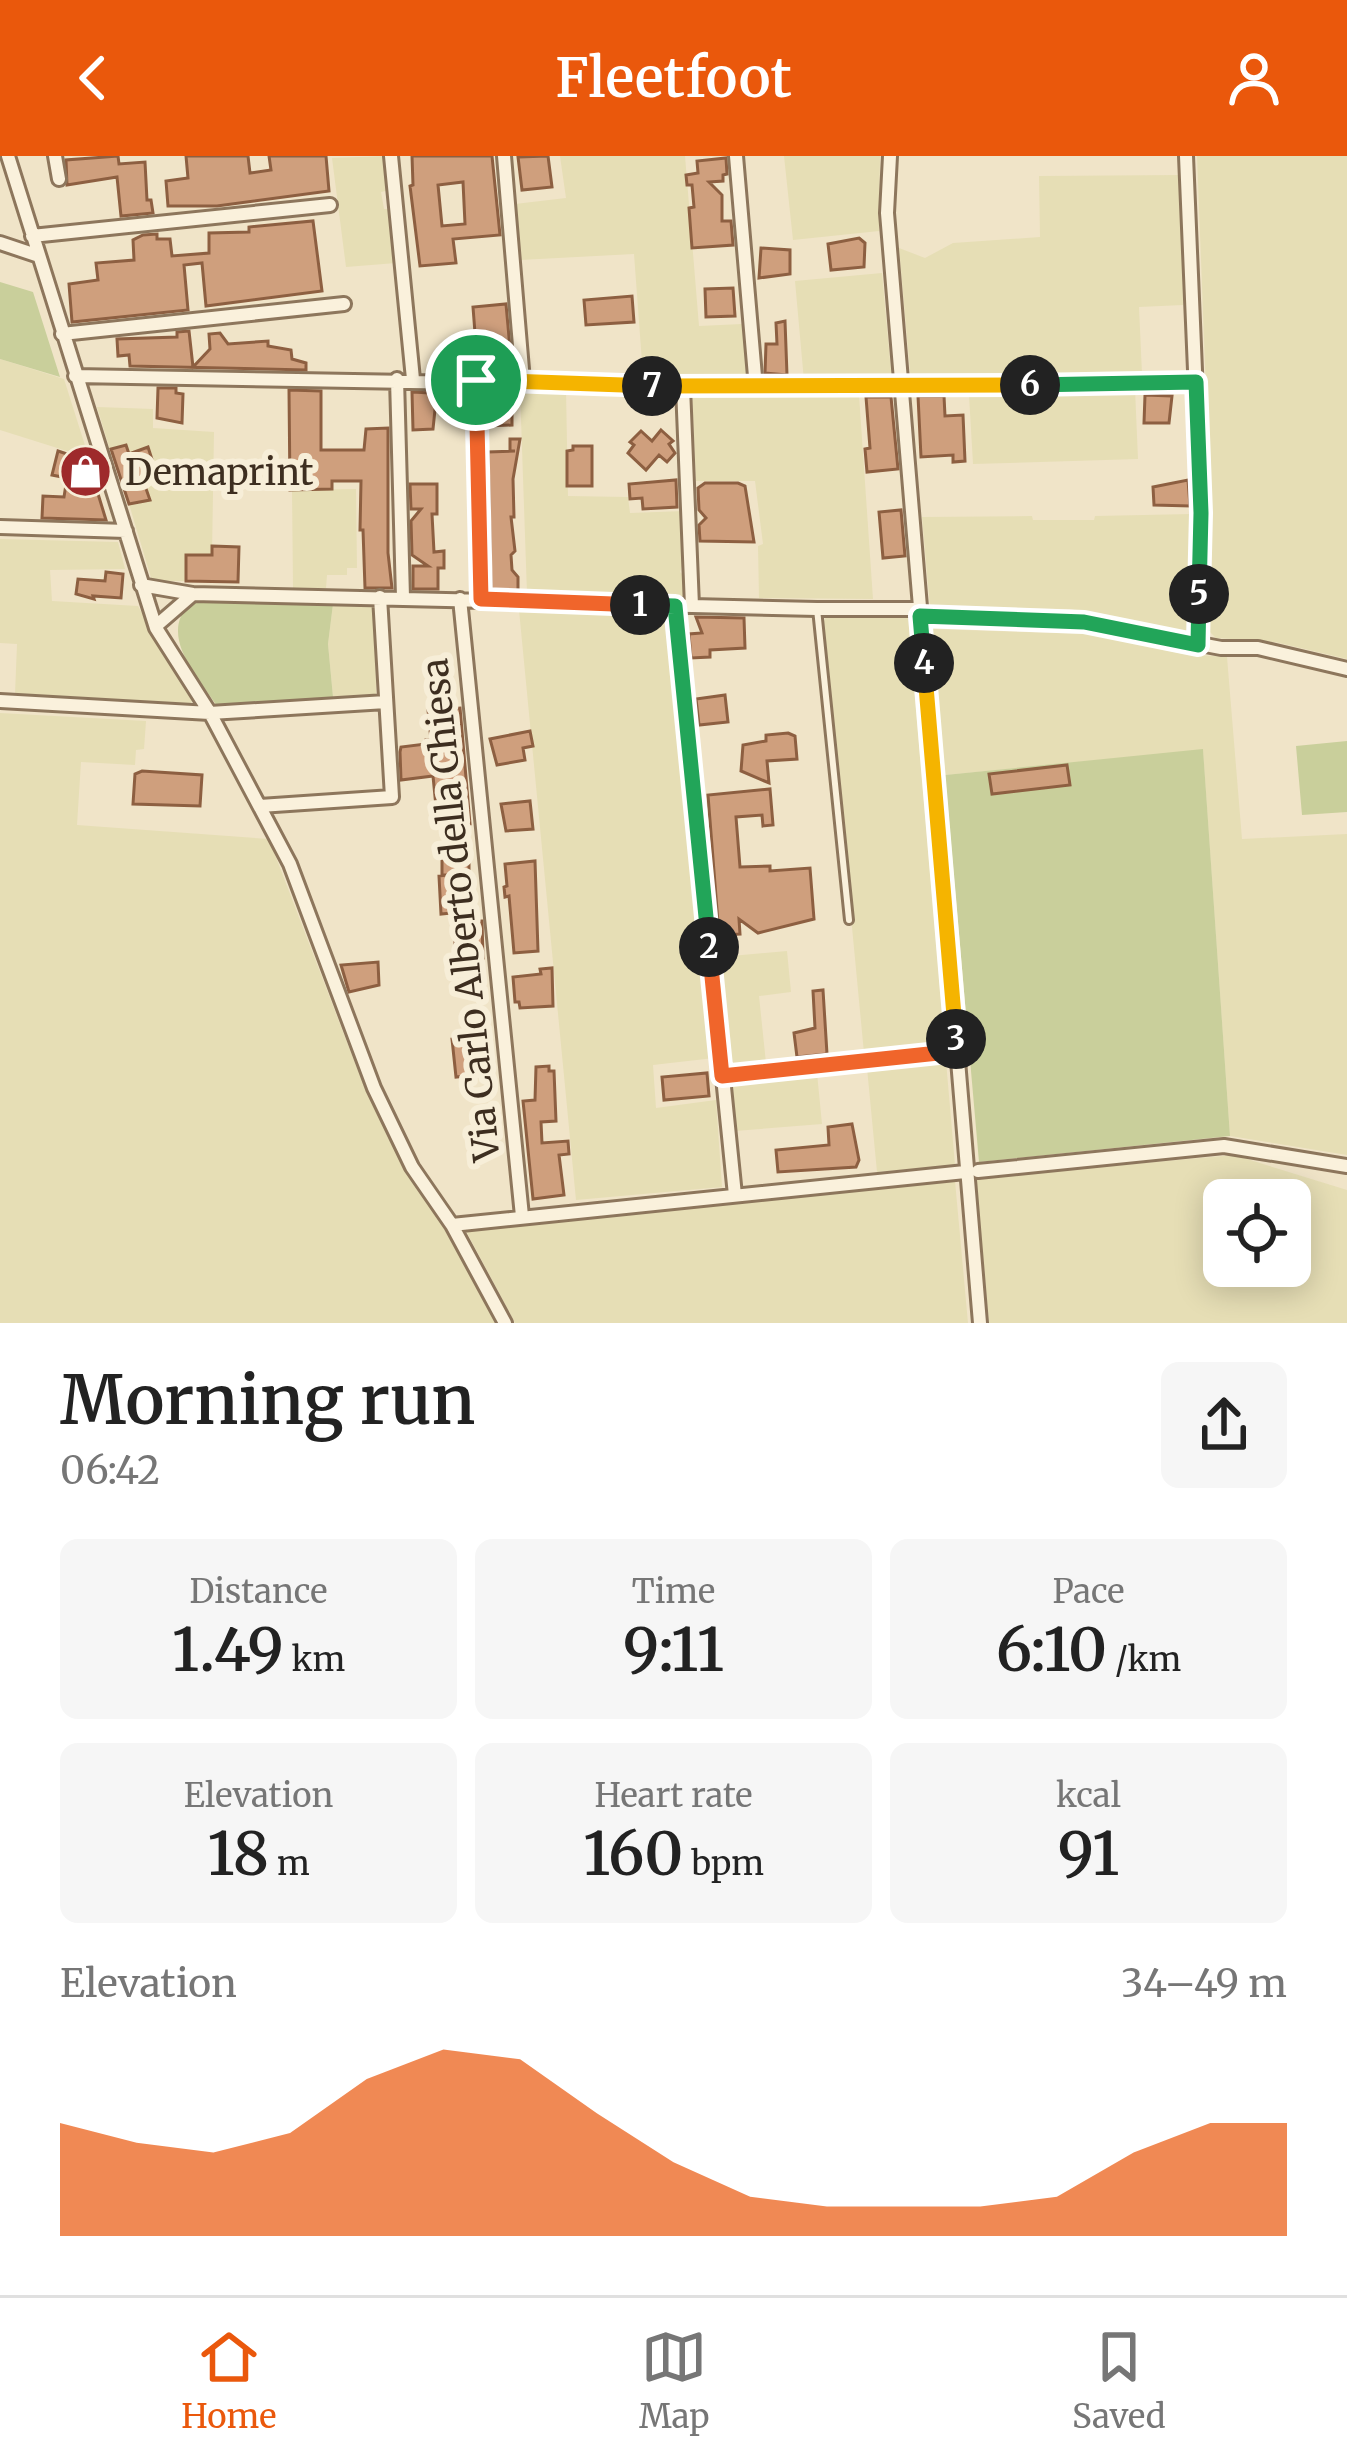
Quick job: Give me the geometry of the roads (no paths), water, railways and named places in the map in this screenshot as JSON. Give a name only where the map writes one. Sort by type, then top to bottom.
[{"type":"street","points":[[8,156],[156,626],[210,713],[290,864],[374,1088],[412,1167],[452,1225],[505,1323]]},
{"type":"street","points":[[56,156],[59,179]]},
{"type":"street","points":[[391,156],[413,379]]},
{"type":"street","points":[[504,156],[523,381]]},
{"type":"street","points":[[736,156],[756,388]]},
{"type":"street","points":[[890,156],[887,213],[971,1172],[980,1323]]},
{"type":"street","points":[[1186,156],[1201,513],[1198,645]]},
{"type":"street","points":[[32,236],[330,205]]},
{"type":"street","points":[[0,243],[39,256]]},
{"type":"street","points":[[62,334],[344,304]]},
{"type":"street","points":[[75,376],[756,388],[1196,382]]},
{"type":"street","points":[[397,379],[403,597]]},
{"type":"street","points":[[476,380],[481,599]]},
{"type":"street","points":[[683,387],[692,606]]},
{"type":"street","points":[[0,527],[126,531]]},
{"type":"street","points":[[140,586],[193,594],[919,612],[1084,622],[1198,645],[1258,648],[1347,669]]},
{"type":"street","points":[[156,626],[193,594]]},
{"type":"street","points":[[260,806],[392,797],[380,596]]},
{"type":"street","name":"Via Carlo Alberto della Chiesa","points":[[460,598],[522,1216]]},
{"type":"street","points":[[675,606],[735,1195]]},
{"type":"street","points":[[0,701],[210,713],[386,702]]},
{"type":"street","points":[[722,1076],[957,1051]]},
{"type":"street","points":[[452,1225],[1225,1146],[1347,1166]]},
{"type":"lane","points":[[817,610],[849,920]]},
{"type":"place","name":"Demaprint","points":[[86,472]]}]
